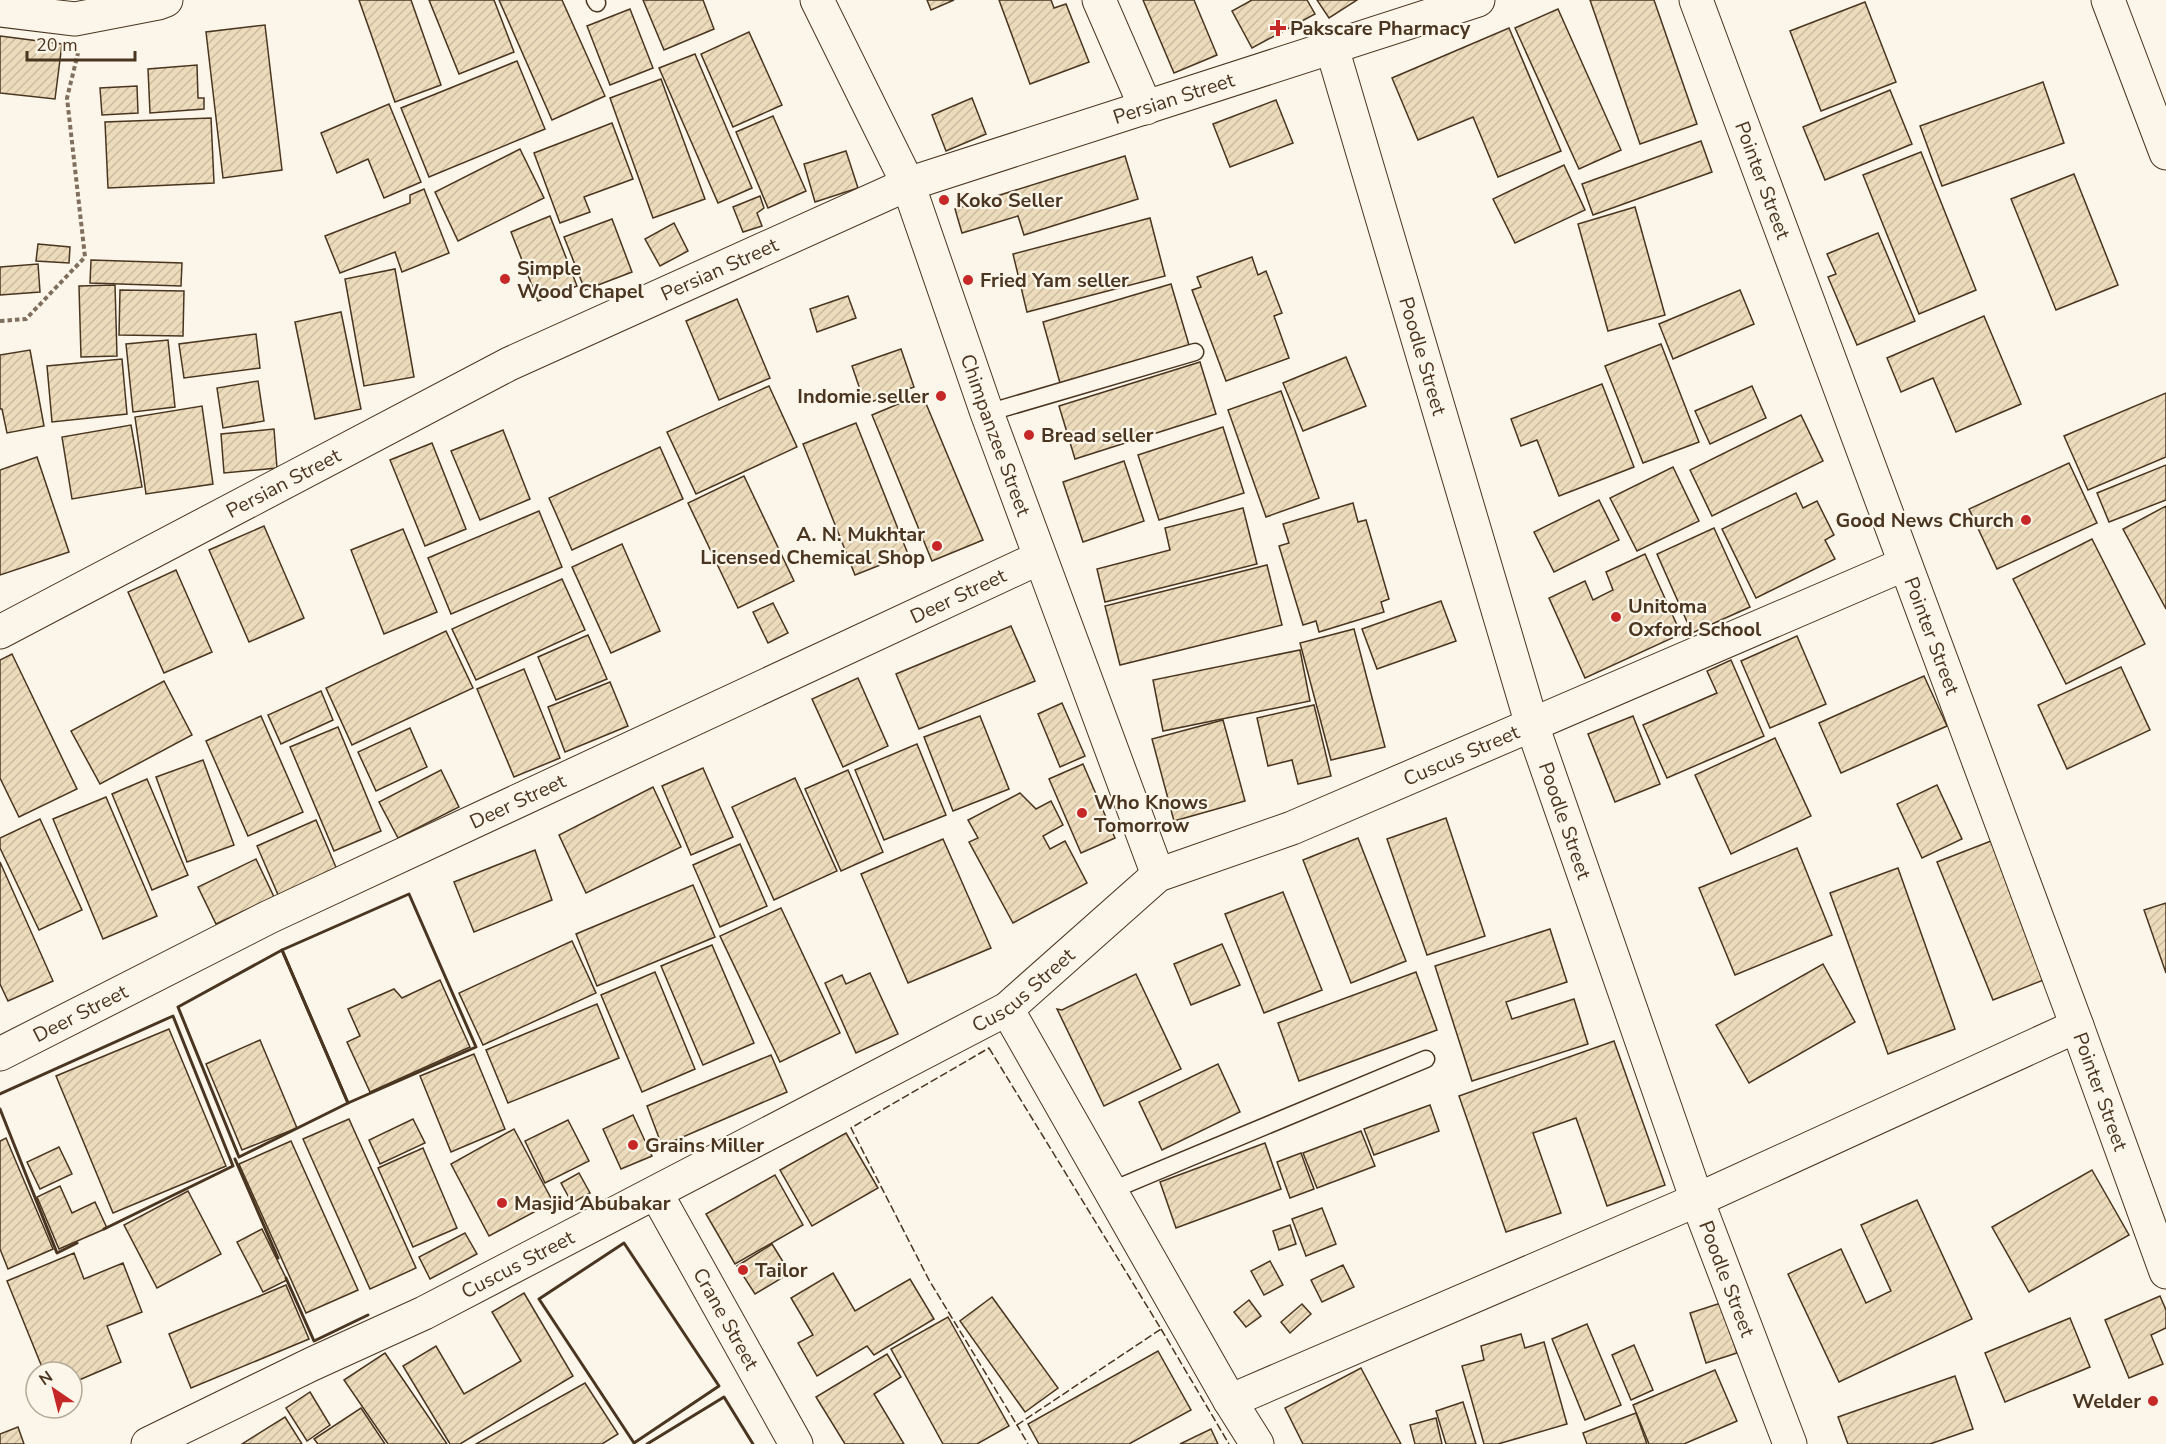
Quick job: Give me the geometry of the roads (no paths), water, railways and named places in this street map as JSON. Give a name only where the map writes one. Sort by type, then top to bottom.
[{"type":"street","points":[[0,10],[75,19],[126,5],[158,3],[166,0]]},
{"type":"street","name":"Chimpanzee Street","points":[[818,0],[908,184],[987,413],[1158,875]]},
{"type":"street","points":[[1100,0],[1146,108]]},
{"type":"street","name":"Persian Street","points":[[0,632],[509,364],[908,184],[1478,0]]},
{"type":"street","name":"Pointer Street","points":[[1696,0],[2078,1026],[2166,1272]]},
{"type":"street","points":[[2108,0],[2166,153]]},
{"type":"street","name":"Poodle Street","points":[[1332,48],[1532,725],[1697,1200],[1790,1444]]},
{"type":"street","name":"Deer Street","points":[[0,1054],[269,917],[1040,558]]},
{"type":"street","name":"Cuscus Street","points":[[148,1444],[312,1364],[424,1313],[1007,1009],[1158,875],[1292,828],[1905,564]]},
{"type":"street","points":[[1007,1009],[1230,1401],[1257,1444]]},
{"type":"street","points":[[1230,1401],[1697,1200],[2078,1026]]},
{"type":"street","name":"Crane Street","points":[[656,1193],[796,1444]]},
{"type":"lane","points":[[987,413],[1195,352]]},
{"type":"lane","points":[[1110,1191],[1426,1059]]},
{"type":"place","name":"Pakscare Pharmacy","points":[[1278,28]]},
{"type":"place","name":"Koko Seller","points":[[944,200]]},
{"type":"place","name":"Simple Wood Chapel","points":[[505,279]]},
{"type":"place","name":"Fried Yam seller","points":[[968,280]]},
{"type":"place","name":"Indomie seller","points":[[941,396]]},
{"type":"place","name":"Bread seller","points":[[1029,435]]},
{"type":"place","name":"Good News Church","points":[[2026,520]]},
{"type":"place","name":"A. N. Mukhtar Licensed Chemical Shop","points":[[937,546]]},
{"type":"place","name":"Unitoma Oxford School","points":[[1616,617]]},
{"type":"place","name":"Who Knows Tomorrow","points":[[1082,813]]},
{"type":"place","name":"Grains Miller","points":[[633,1145]]},
{"type":"place","name":"Masjid Abubakar","points":[[502,1203]]},
{"type":"place","name":"Tailor","points":[[743,1270]]},
{"type":"place","name":"Welder","points":[[2153,1401]]}]
